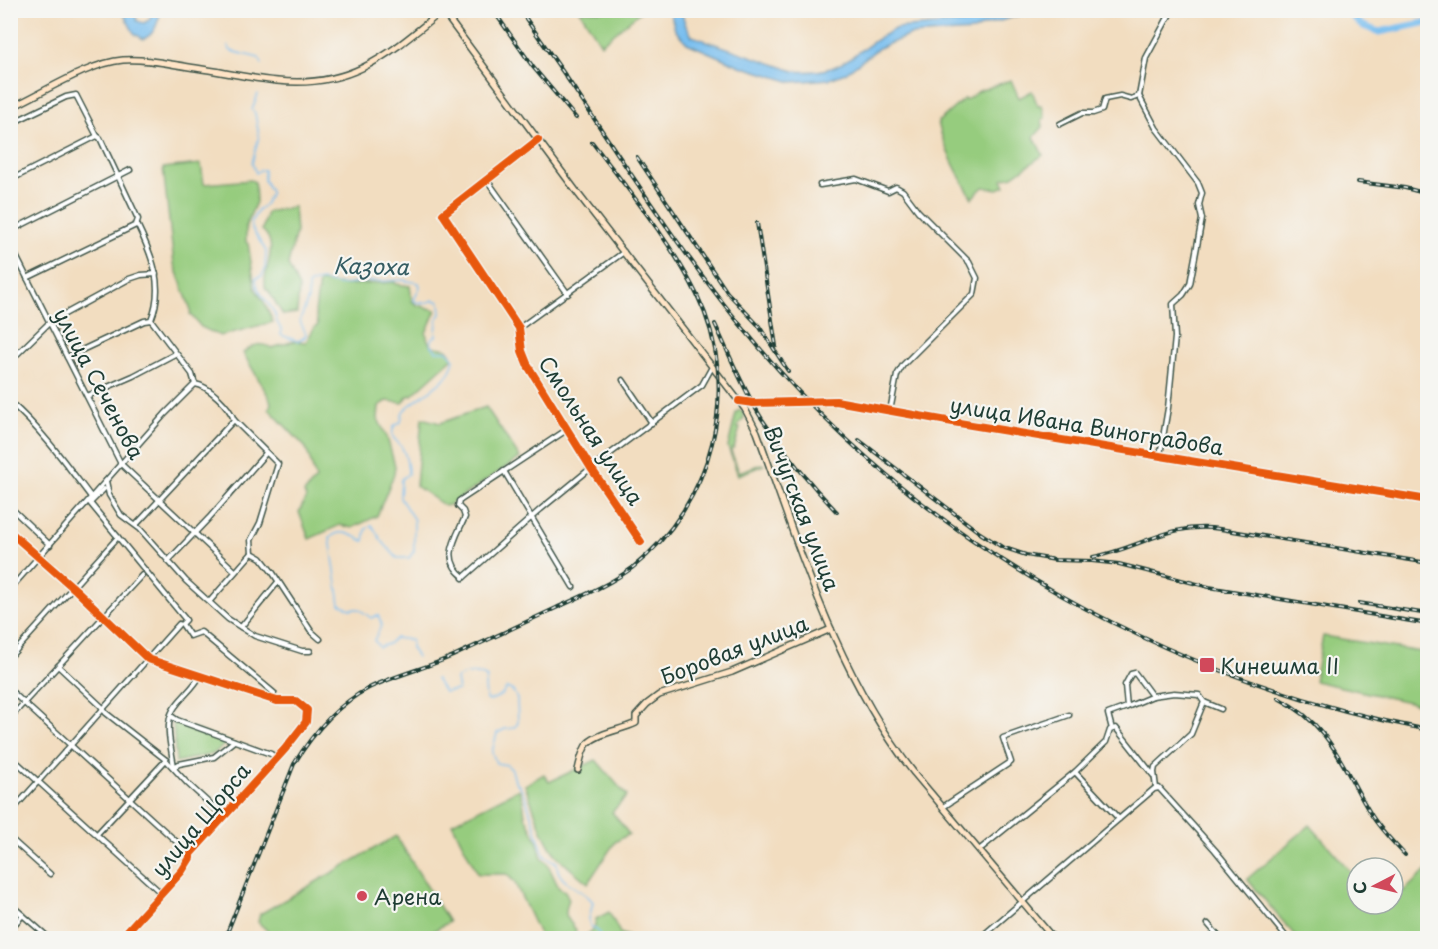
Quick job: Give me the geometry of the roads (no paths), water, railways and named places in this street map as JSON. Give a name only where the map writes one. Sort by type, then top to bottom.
[{"type":"main road","points":[[10,108],[97,67],[117,61],[136,60],[260,79],[321,82],[349,75],[389,52],[442,11]]},
{"type":"main road","name":"Вичугская улица","points":[[442,11],[538,140],[713,365],[750,417],[831,629],[858,684],[891,741],[943,808],[1053,939]]},
{"type":"main road","name":"улица Ивана Виноградова","points":[[739,401],[753,403],[836,401],[1428,500]]},
{"type":"main road","name":"Боровая улица","points":[[578,770],[588,743],[601,735],[622,730],[636,723],[636,716],[659,695],[732,672],[831,629]]},
{"type":"street","points":[[1160,455],[1175,337],[1173,304],[1184,295],[1190,284],[1202,219],[1199,205],[1202,193],[1198,183],[1156,128],[1139,96],[1146,58],[1172,10]]},
{"type":"street","points":[[10,124],[76,95],[100,138],[137,215],[136,224],[156,274],[158,296],[151,320]]},
{"type":"street","points":[[1060,124],[1082,113],[1095,113],[1102,110],[1106,99],[1120,96],[1131,99],[1139,96]]},
{"type":"street","points":[[10,180],[97,136]]},
{"type":"street","points":[[538,140],[487,180],[568,294]]},
{"type":"street","points":[[10,231],[130,170]]},
{"type":"street","points":[[820,184],[856,179],[888,191],[896,187],[903,191],[918,211],[969,262],[977,278],[974,294],[903,365],[897,375],[890,411]]},
{"type":"street","name":"Смольная улица","points":[[487,180],[443,214],[519,328],[522,351],[528,366],[591,468],[642,542]]},
{"type":"street","points":[[27,278],[136,224]]},
{"type":"street","name":"улица Сеченова","points":[[10,244],[121,464],[235,571]]},
{"type":"street","points":[[519,328],[624,252]]},
{"type":"street","points":[[10,361],[50,322],[129,279],[156,274]]},
{"type":"street","points":[[151,320],[192,374],[195,384]]},
{"type":"street","points":[[67,357],[144,321],[151,320]]},
{"type":"street","points":[[87,396],[175,354]]},
{"type":"street","points":[[568,429],[458,504],[465,517],[452,543],[452,559],[457,571],[464,578],[591,468],[702,385],[713,365]]},
{"type":"street","points":[[623,380],[652,423]]},
{"type":"street","points":[[195,384],[202,386],[224,403],[234,420],[278,466],[260,523],[251,540],[252,553],[210,601]]},
{"type":"street","points":[[10,589],[165,414],[195,384]]},
{"type":"street","points":[[10,402],[46,438],[92,498]]},
{"type":"street","points":[[136,525],[234,420]]},
{"type":"street","points":[[168,561],[266,453]]},
{"type":"street","points":[[504,471],[573,587]]},
{"type":"street","points":[[106,481],[114,505],[125,519],[136,525],[186,581],[228,619],[255,636],[302,651],[310,651]]},
{"type":"street","points":[[104,489],[90,503],[186,620],[182,624],[190,636],[201,632],[274,693]]},
{"type":"street","points":[[10,507],[50,545]]},
{"type":"street","points":[[10,532],[148,659],[200,676],[173,709],[171,716],[169,728],[174,768]]},
{"type":"street","points":[[10,657],[118,537]]},
{"type":"street","points":[[252,553],[265,562],[311,631],[320,639]]},
{"type":"street","points":[[10,718],[142,575]]},
{"type":"street","points":[[240,627],[278,582]]},
{"type":"street","points":[[10,813],[179,624]]},
{"type":"street","points":[[58,666],[104,709],[166,760],[223,816]]},
{"type":"street","points":[[1127,708],[1125,684],[1131,674],[1135,673],[1154,696]]},
{"type":"street","name":"улица Щорса","points":[[121,939],[187,866],[190,854],[306,722],[307,710],[300,703],[277,701],[200,676]]},
{"type":"street","points":[[10,690],[190,854]]},
{"type":"street","points":[[979,850],[1075,772],[1106,742],[1111,730],[1108,714],[1154,696],[1174,693],[1199,695],[1204,702],[1221,709]]},
{"type":"street","points":[[1155,788],[1155,767],[1191,734],[1204,702]]},
{"type":"street","points":[[943,808],[1011,762],[1004,738],[1069,715]]},
{"type":"street","points":[[171,716],[271,754],[276,758]]},
{"type":"street","points":[[1111,730],[1116,728],[1153,775]]},
{"type":"street","points":[[174,768],[179,764],[214,757],[234,741]]},
{"type":"street","points":[[10,756],[161,893]]},
{"type":"street","points":[[97,834],[166,760]]},
{"type":"street","points":[[1075,772],[1119,819]]},
{"type":"street","points":[[980,939],[1155,788]]},
{"type":"street","points":[[1155,788],[1163,790],[1284,938]]},
{"type":"street","points":[[10,838],[50,874]]},
{"type":"street","points":[[10,904],[49,939]]},
{"type":"street","points":[[10,929],[23,915]]},
{"type":"street","points":[[1208,924],[1220,939]]},
{"type":"water","points":[[122,11],[135,11],[137,21],[144,23],[149,20],[153,11],[161,11],[153,31],[143,39],[134,33]]},
{"type":"water","points":[[670,11],[681,11],[692,36],[794,71],[806,72],[835,66],[897,28],[967,22],[1013,11],[1034,11],[983,26],[974,31],[910,35],[879,48],[845,73],[830,79],[792,82],[740,66],[687,43],[675,30]]},
{"type":"waterway","points":[[1347,10],[1361,25],[1379,32],[1428,22]]},
{"type":"waterway","name":"Казоха","points":[[228,46],[231,51],[259,58],[262,64]]},
{"type":"waterway","name":"Казоха","points":[[258,94],[252,110],[255,113],[259,136],[252,163],[256,173],[264,170],[264,180],[271,192],[265,205],[259,209],[251,222],[251,227],[266,251],[265,269],[262,276],[256,278],[256,283],[275,313],[281,335],[298,341],[305,337],[306,334],[300,321],[308,299],[310,283],[322,281],[339,285],[403,280],[419,283],[420,287],[414,300],[416,302],[425,303],[434,300],[440,302],[441,314],[437,319],[436,336],[431,340],[431,344],[436,351],[447,351],[454,359],[452,367],[443,380],[404,410],[401,422],[394,426],[393,431],[393,437],[406,457],[408,474],[401,479],[400,498],[414,520],[414,551],[409,558],[397,558],[381,540],[372,525],[366,529],[364,541],[343,533],[330,538],[340,604],[350,609],[359,609],[371,618],[378,615],[382,625],[374,640],[379,647],[395,638],[411,640],[411,648],[417,657]]},
{"type":"waterway","name":"Казоха","points":[[436,679],[444,692],[458,690],[456,679],[463,675],[483,676],[487,678],[486,700],[489,701],[502,695],[507,688],[513,691],[517,699],[518,723],[514,728],[497,733],[492,752],[496,763],[507,765],[512,770],[515,781],[526,799],[545,856],[557,863],[558,870],[565,881],[593,902],[589,919],[590,926],[598,931],[602,938]]},
{"type":"railway","points":[[493,10],[533,67],[576,118]]},
{"type":"railway","points":[[520,10],[657,212],[731,313],[757,345],[824,417],[897,483],[976,542],[1059,594],[1147,639],[1238,677],[1332,707],[1428,730]]},
{"type":"railway","points":[[225,938],[294,764],[309,741],[336,711],[369,688],[453,656],[585,595],[623,574],[660,542],[683,512],[700,478],[712,443],[718,406],[718,368],[711,331],[697,295],[674,255],[648,216],[592,142]]},
{"type":"railway","points":[[637,157],[727,292],[759,326],[788,371]]},
{"type":"railway","points":[[1358,182],[1405,188],[1428,194]]},
{"type":"railway","points":[[757,223],[776,346]]},
{"type":"railway","points":[[715,324],[762,419],[779,444],[837,512]]},
{"type":"railway","points":[[859,440],[980,533],[1002,547],[1026,555],[1055,560],[1119,564],[1209,587],[1428,624]]},
{"type":"railway","points":[[1093,557],[1170,532],[1202,528],[1428,563]]},
{"type":"railway","points":[[1359,603],[1428,614]]},
{"type":"railway","points":[[1278,698],[1297,709],[1324,735],[1344,765],[1372,816],[1405,855]]},
{"type":"place","name":"Кинешма II","points":[[1207,665]]},
{"type":"place","name":"Арена","points":[[362,896]]}]
